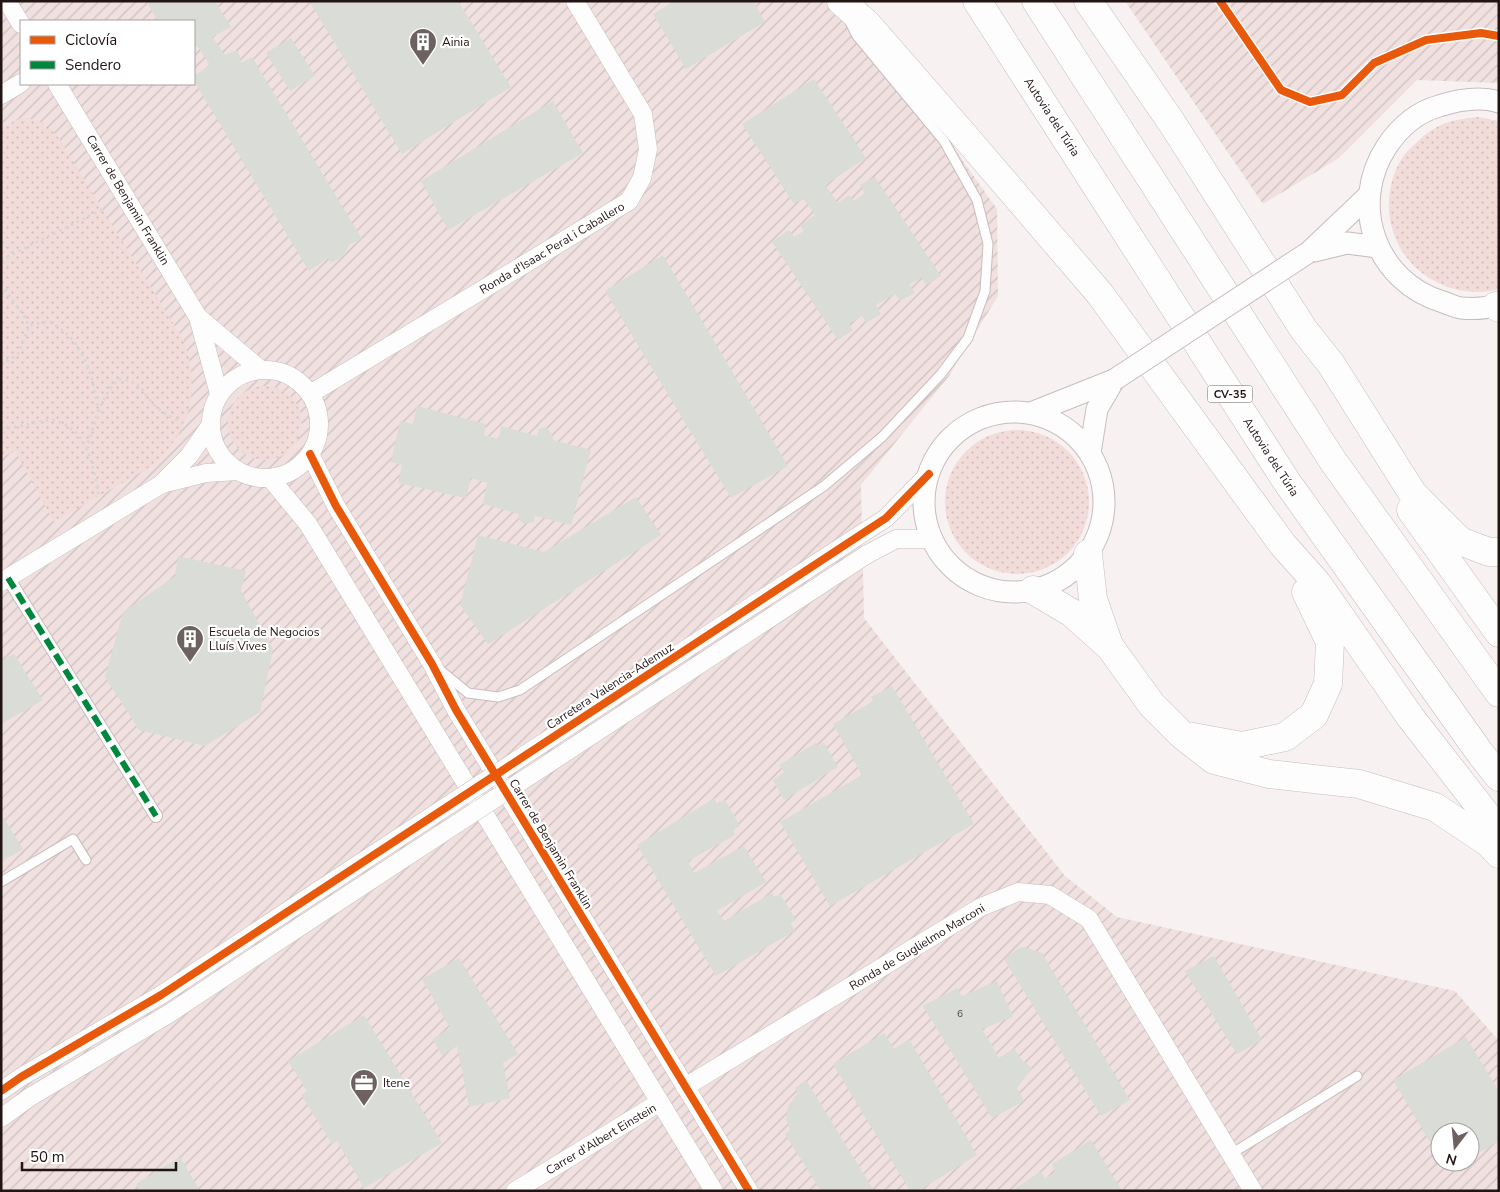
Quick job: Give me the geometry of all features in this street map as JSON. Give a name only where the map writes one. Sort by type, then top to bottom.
[{"type":"highway","points":[[841,1],[867,24],[1100,294],[1283,545],[1317,584],[1411,718],[1499,831]]},
{"type":"highway","name":"Autovia del Túria","points":[[977,1],[1287,482],[1499,777]]},
{"type":"highway","points":[[1036,1],[1334,461],[1499,693]]},
{"type":"highway","points":[[1088,1],[1172,123],[1304,330],[1331,364],[1413,494],[1460,541],[1489,552],[1499,552]]},
{"type":"highway","points":[[1304,330],[1322,371],[1416,518],[1499,633]]},
{"type":"highway","points":[[1182,734],[1242,746],[1285,737],[1314,715],[1328,684],[1330,642],[1283,545]]},
{"type":"highway","points":[[1088,554],[1094,599],[1110,647]]},
{"type":"highway","points":[[1033,590],[1072,613],[1110,647],[1152,704],[1182,734],[1214,760],[1270,774],[1358,784],[1435,807],[1489,843],[1499,854]]},
{"type":"street","points":[[7,1],[20,22]]},
{"type":"street","name":"Ronda d'Isaac Peral i Caballero","points":[[310,394],[629,201],[642,178],[648,149],[643,114],[575,1]]},
{"type":"street","points":[[1,95],[20,84]]},
{"type":"street","name":"Carrer de Benjamin Franklin","points":[[58,85],[198,317],[219,394]]},
{"type":"street","points":[[1498,306],[1461,308],[1427,297],[1398,276],[1378,247],[1370,222],[1368,196],[1377,161],[1397,131],[1426,110],[1460,99],[1499,102]]},
{"type":"street","points":[[1031,413],[1114,380],[1309,252],[1368,196]]},
{"type":"street","points":[[1309,252],[1347,243],[1378,247]]},
{"type":"street","name":"Carrer de Benjamin Franklin","points":[[198,317],[261,370]]},
{"type":"street","points":[[261,370],[275,371],[300,383],[310,394],[316,408],[319,424],[317,439],[310,454],[299,466],[285,474],[270,478],[253,477],[238,471],[224,459],[214,444],[210,426],[212,410],[219,394],[230,382],[244,374],[261,370]]},
{"type":"street","points":[[1090,453],[1098,409],[1114,380]]},
{"type":"street","points":[[1005,412],[1031,413],[1054,421],[1074,434],[1090,453],[1101,477],[1105,504],[1100,531],[1088,554],[1073,571],[1054,582],[1033,590],[1003,591],[974,582],[949,564],[932,539],[926,518],[924,496],[928,474],[940,450],[958,431],[980,418],[1005,412]]},
{"type":"street","points":[[156,816],[4,580],[160,485],[189,456],[210,426]]},
{"type":"street","name":"Carrer de Benjamin Franklin","points":[[310,454],[336,506],[432,664],[456,710],[749,1191]]},
{"type":"street","points":[[160,485],[206,473],[238,471]]},
{"type":"street","name":"Carretera Valencia-Ademuz","points":[[21,1077],[161,995],[886,518],[928,474]]},
{"type":"street","points":[[270,478],[308,524],[714,1191]]},
{"type":"street","points":[[1,1118],[30,1097],[170,1012],[866,554],[896,539],[932,539]]},
{"type":"street","name":"Ronda de Guglielmo Marconi","points":[[686,1087],[981,907],[1018,892],[1050,895],[1089,919],[1253,1191]]},
{"type":"street","points":[[1,1084],[21,1077]]},
{"type":"street","points":[[1,1091],[21,1077]]},
{"type":"street","name":"Carrer d'Albert Einstein","points":[[516,1191],[660,1102]]},
{"type":"lane","points":[[432,664],[468,693],[498,698],[520,690],[824,486],[882,437],[941,374],[968,338],[985,291],[988,244],[977,200],[944,141],[857,36],[841,1]]},
{"type":"lane","points":[[1,882],[73,839],[86,860]]},
{"type":"lane","points":[[1231,1154],[1357,1076]]},
{"type":"path","points":[[1,260],[103,209]]},
{"type":"path","points":[[1,284],[29,326],[18,354],[1,365]]},
{"type":"path","points":[[29,326],[43,322],[52,323],[66,333],[82,353],[90,371],[98,415]]},
{"type":"path","points":[[86,449],[104,397],[112,385],[119,379],[132,380],[141,385],[152,403],[160,410],[184,423]]},
{"type":"path","points":[[1,428],[9,429],[53,420],[64,424],[77,433],[86,449],[99,497]]},
{"type":"shaded area","points":[[1,1],[861,1],[965,164],[997,209],[998,296],[949,376],[861,485],[864,618],[1065,876],[1117,917],[1455,991],[1499,1041],[1499,1191],[1,1191]]},
{"type":"shaded area","points":[[1125,1],[1499,1],[1499,83],[1417,80],[1339,158],[1263,204]]},
{"type":"shaded area","points":[[1478,117],[1499,121],[1499,289],[1483,292],[1451,288],[1436,282],[1422,273],[1410,262],[1401,249],[1394,234],[1389,214],[1392,182],[1405,154],[1428,132],[1442,124]]},
{"type":"shaded area","points":[[22,118],[42,123],[58,137],[184,341],[192,377],[189,410],[175,440],[164,454],[150,467],[54,522],[15,451],[1,458],[1,129]]},
{"type":"shaded area","points":[[265,386],[279,389],[291,397],[299,409],[302,423],[299,437],[291,449],[279,457],[265,460],[251,457],[239,449],[231,437],[228,423],[231,409],[239,397],[251,389]]},
{"type":"shaded area","points":[[1017,430],[1045,435],[1068,451],[1084,474],[1089,502],[1084,530],[1068,553],[1045,569],[1017,574],[989,569],[966,553],[950,530],[945,502],[950,474],[966,451],[989,435]]},
{"type":"building","points":[[146,1],[215,1],[231,27],[212,37],[225,55],[236,50],[240,56],[241,63],[252,57],[362,239],[350,244],[343,256],[331,263],[328,258],[309,271],[195,83],[195,75],[210,65],[197,46],[195,47],[195,20],[157,20]]},
{"type":"building","name":"Ainia","points":[[309,1],[458,1],[511,87],[402,154]]},
{"type":"building","points":[[675,1],[753,1],[765,22],[686,69],[653,14]]},
{"type":"building","points":[[291,38],[315,76],[290,91],[266,53]]},
{"type":"building","points":[[814,79],[866,158],[825,185],[838,203],[849,195],[854,201],[865,193],[860,185],[875,177],[941,276],[926,285],[922,278],[909,284],[915,293],[900,301],[895,294],[876,305],[881,314],[866,323],[862,316],[849,324],[853,330],[838,340],[772,242],[789,230],[794,237],[804,231],[800,225],[815,215],[804,199],[794,204],[742,124]]},
{"type":"building","points":[[553,101],[583,153],[448,230],[421,181]]},
{"type":"building","points":[[663,255],[788,466],[731,498],[605,291]]},
{"type":"building","points":[[417,406],[486,424],[484,435],[499,439],[501,426],[537,436],[539,429],[546,427],[552,434],[553,440],[591,450],[571,525],[535,516],[534,522],[524,524],[518,519],[519,514],[483,504],[487,483],[471,478],[466,498],[398,483],[402,465],[391,462],[400,421],[413,424]]},
{"type":"building","points":[[636,497],[661,535],[488,644],[460,605],[478,535],[544,552]]},
{"type":"building","name":"Escuela de Negocios Lluís Vives","points":[[178,556],[246,571],[241,591],[273,649],[260,712],[205,746],[139,730],[105,677],[123,612],[175,576]]},
{"type":"building","points":[[14,654],[43,700],[1,724],[1,661]]},
{"type":"building","points":[[892,686],[974,824],[830,906],[780,822],[862,775],[833,724],[874,701],[871,697]]},
{"type":"building","points":[[816,743],[818,746],[824,743],[838,767],[784,800],[773,780],[784,772],[779,765]]},
{"type":"building","points":[[715,798],[716,803],[725,800],[740,826],[733,830],[735,835],[688,861],[694,873],[744,846],[766,882],[717,911],[724,921],[772,893],[774,897],[780,894],[796,920],[790,923],[795,931],[716,976],[637,845]]},
{"type":"building","points":[[1,814],[23,849],[1,862]]},
{"type":"building","points":[[1025,947],[1042,953],[1130,1100],[1101,1116],[1004,959],[1019,948]]},
{"type":"building","points":[[1214,956],[1262,1040],[1237,1054],[1185,971]]},
{"type":"building","points":[[459,958],[518,1054],[503,1063],[510,1098],[469,1107],[457,1046],[442,1056],[433,1039],[450,1028],[422,979]]},
{"type":"building","points":[[997,981],[1013,1017],[982,1029],[999,1058],[1014,1048],[1022,1060],[1032,1068],[1017,1088],[1024,1101],[992,1118],[923,1006],[957,988],[962,996]]},
{"type":"building","points":[[364,1015],[442,1143],[364,1188],[337,1141],[332,1144],[301,1095],[307,1091],[288,1061]]},
{"type":"building","points":[[884,1033],[894,1049],[909,1039],[977,1155],[918,1191],[910,1191],[833,1064]]},
{"type":"building","points":[[1466,1037],[1499,1092],[1499,1141],[1480,1152],[1480,1122],[1430,1122],[1430,1142],[1393,1080]]},
{"type":"building","points":[[806,1080],[874,1191],[821,1191],[785,1134],[790,1130],[786,1120],[788,1106],[798,1093],[795,1088]]},
{"type":"building","points":[[1091,1140],[1122,1191],[1012,1191],[1041,1171],[1045,1178],[1055,1172],[1052,1164]]},
{"type":"building","points":[[180,1157],[200,1191],[140,1191],[136,1184]]},
{"type":"marked path","points":[[8,578],[156,816]]},
{"type":"cycle path","points":[[1220,1],[1281,90],[1310,102],[1342,95],[1374,63],[1426,40],[1481,33],[1499,36]]},
{"type":"cycle path","points":[[310,454],[336,506],[432,664],[456,710],[749,1191]]},
{"type":"cycle path","points":[[1,1091],[21,1077],[161,995],[886,518],[929,474]]},
{"type":"place","name":"Ainia","points":[[423,66]]},
{"type":"place","name":"Escuela de Negocios Lluís Vives","points":[[190,663]]},
{"type":"place","name":"Itene","points":[[364,1107]]}]
